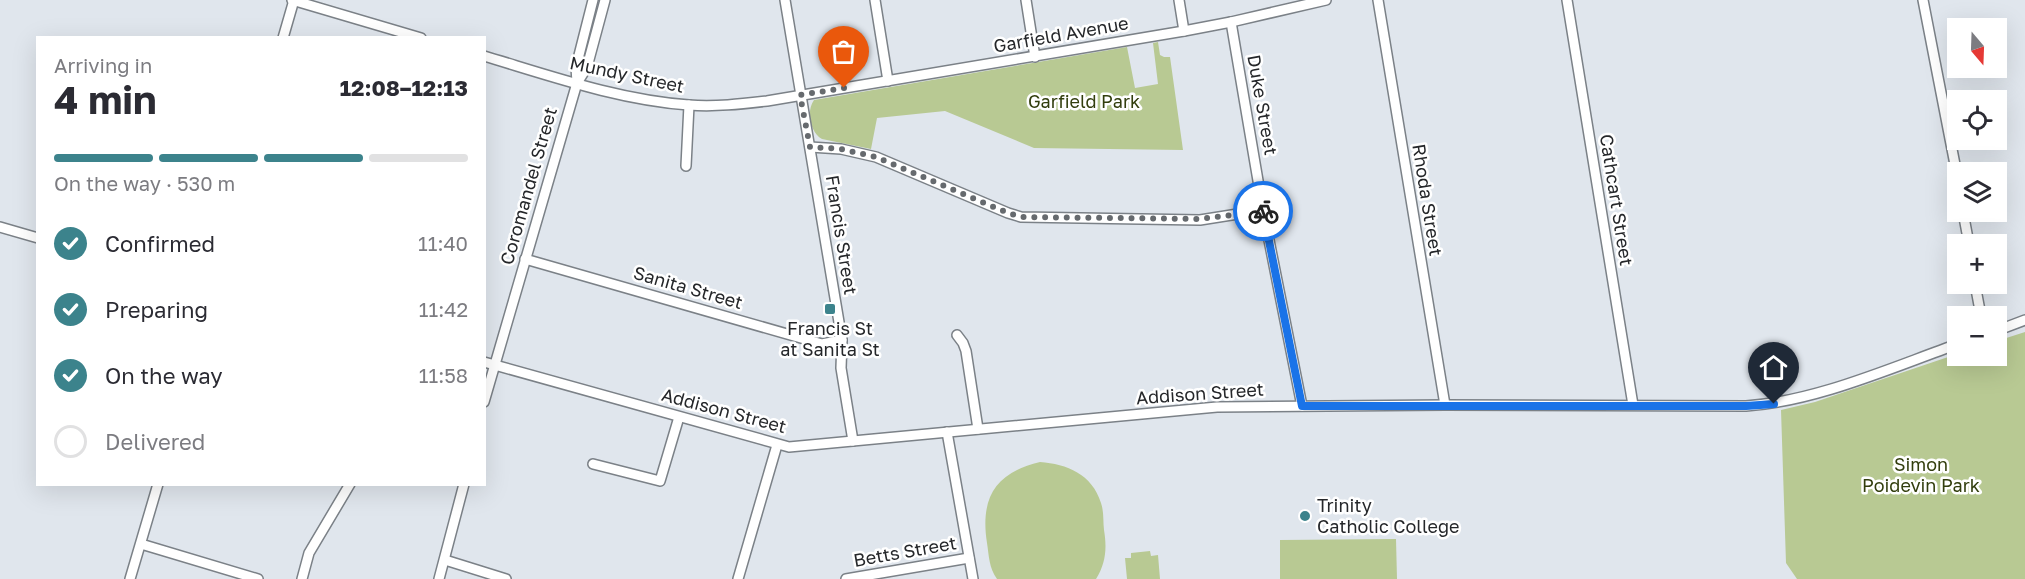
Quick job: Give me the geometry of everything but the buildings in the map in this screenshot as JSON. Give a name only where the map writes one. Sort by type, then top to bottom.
[{"type":"street","points":[[284,36],[293,0],[414,36]]},
{"type":"street","name":"Francis Street","points":[[784,0],[842,340],[841,368],[853,441]]},
{"type":"street","points":[[874,0],[888,81]]},
{"type":"street","points":[[1026,0],[1035,57]]},
{"type":"street","points":[[1179,0],[1184,31]]},
{"type":"street","name":"Garfield Avenue","points":[[800,95],[1184,31],[1326,0]]},
{"type":"street","name":"Rhoda Street","points":[[1378,0],[1445,405]]},
{"type":"street","name":"Cathcart Street","points":[[1567,0],[1634,405]]},
{"type":"street","points":[[1923,0],[1954,162]]},
{"type":"street","points":[[592,3],[604,4]]},
{"type":"street","name":"Coromandel Street","points":[[577,83],[576,67],[592,3]]},
{"type":"street","name":"Coromandel Street","points":[[486,395],[577,83],[587,67],[604,4]]},
{"type":"street","name":"Duke Street","points":[[1231,22],[1263,210],[1302,406]]},
{"type":"street","name":"Mundy Street","points":[[486,57],[577,83],[637,97],[689,105],[730,105],[800,95]]},
{"type":"street","points":[[687,166],[689,105]]},
{"type":"street","points":[[810,147],[833,148],[876,157],[1021,217],[1200,219],[1263,210]]},
{"type":"street","points":[[0,227],[36,237]]},
{"type":"street","name":"Sanita Street","points":[[525,259],[822,344],[842,340]]},
{"type":"street","points":[[2007,327],[2025,320]]},
{"type":"street","points":[[957,335],[966,351],[978,429]]},
{"type":"street","name":"Addison Street","points":[[486,362],[789,447],[1217,407],[1746,406],[1774,404],[1828,390],[1947,348]]},
{"type":"street","points":[[593,464],[660,481],[679,417]]},
{"type":"street","points":[[947,432],[973,579]]},
{"type":"street","points":[[738,579],[777,445]]},
{"type":"street","points":[[130,579],[157,486]]},
{"type":"street","points":[[302,579],[309,553],[349,486]]},
{"type":"street","points":[[439,579],[464,486]]},
{"type":"street","points":[[141,544],[258,579]]},
{"type":"street","name":"Betts Street","points":[[846,579],[969,558]]},
{"type":"street","points":[[445,561],[506,579]]},
{"type":"green space","name":"Garfield Park","points":[[1158,42],[1160,55],[1170,57],[1183,150],[1034,148],[945,111],[877,118],[871,149],[822,139],[815,132],[810,121],[810,110],[814,100],[1127,47],[1135,88],[1158,84],[1153,43]]},
{"type":"green space","name":"Simon Poidevin Park","points":[[2025,332],[2025,579],[1797,579],[1786,563],[1781,410],[1815,402],[1947,357],[1947,366],[2007,366],[2007,338]]},
{"type":"green space","points":[[1040,462],[1060,465],[1077,472],[1097,493],[1103,509],[1105,549],[1104,561],[1096,579],[997,579],[992,571],[985,527],[989,500],[994,490],[1012,473]]},
{"type":"green space","points":[[1396,539],[1397,579],[1280,579],[1280,540]]},
{"type":"green space","points":[[1150,551],[1151,556],[1158,555],[1160,579],[1127,579],[1125,558],[1131,558],[1131,553]]},
{"type":"way so far","points":[[844,88],[800,95],[810,147],[841,149],[876,157],[1021,217],[1200,219],[1263,211]]},
{"type":"place","name":"Francis St at Sanita St","points":[[830,309]]},
{"type":"place","name":"Trinity Catholic College","points":[[1305,516]]},
{"type":"route","points":[[1263,211],[1302,406],[1746,406],[1774,404]]}]
